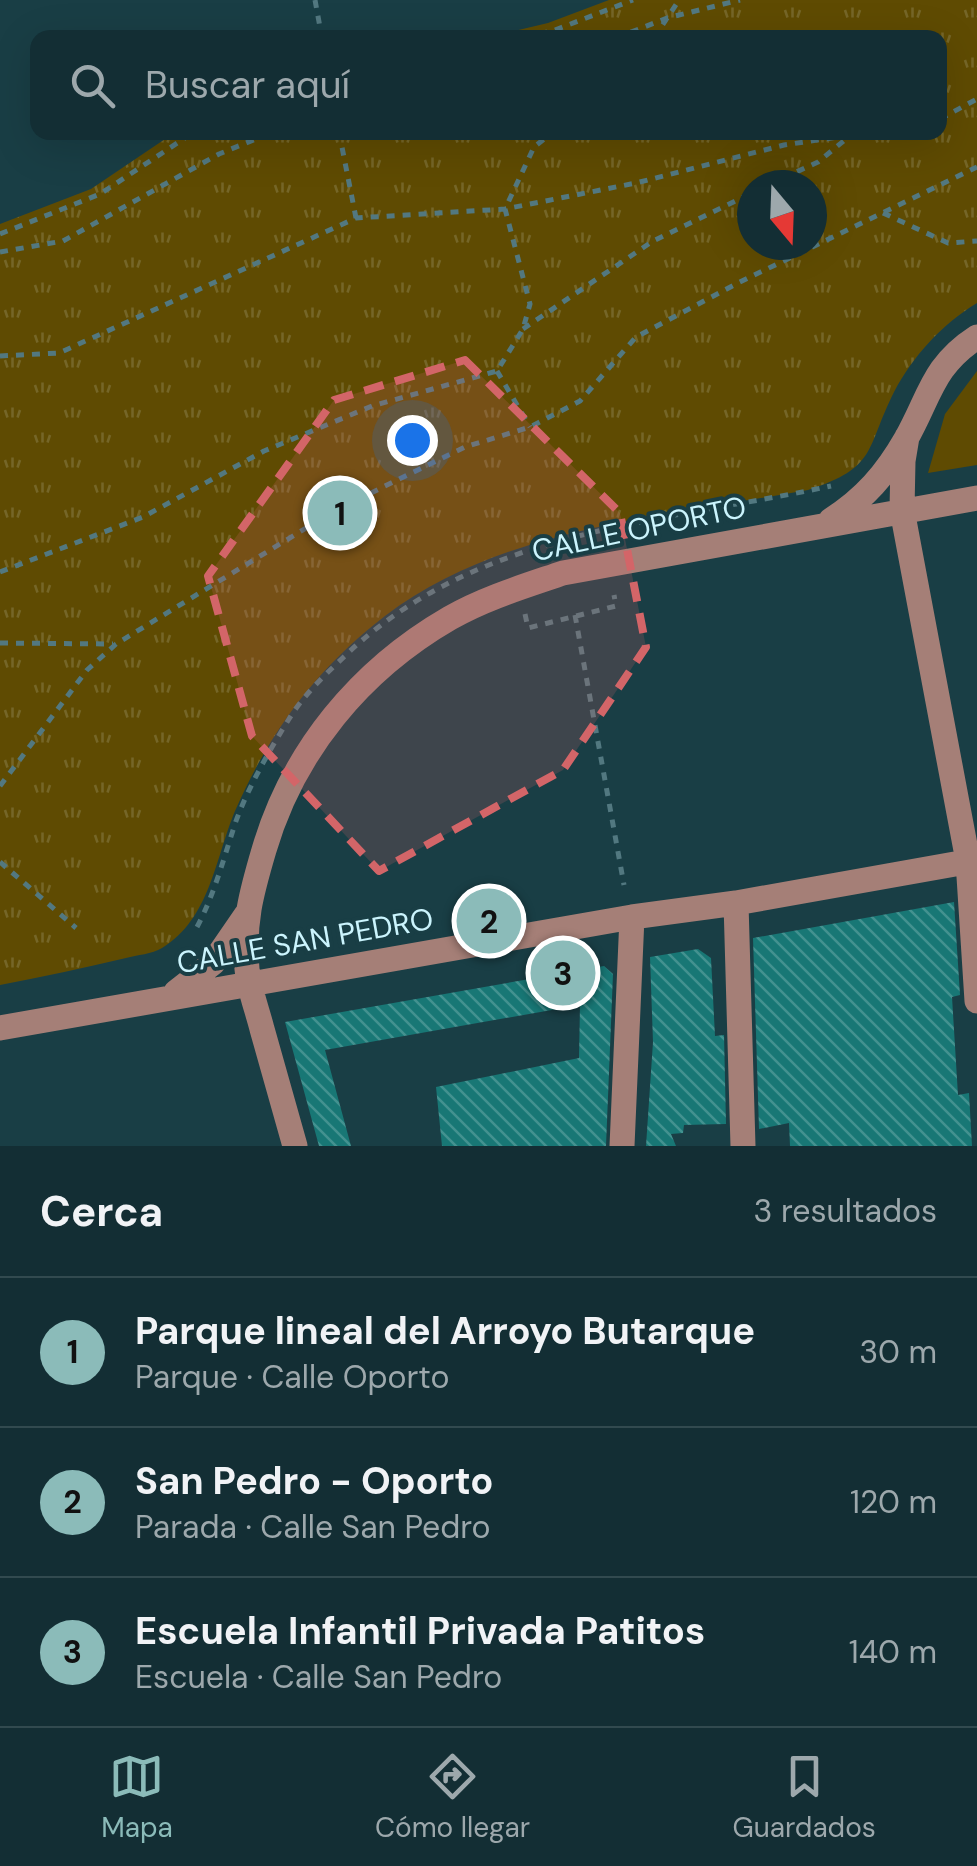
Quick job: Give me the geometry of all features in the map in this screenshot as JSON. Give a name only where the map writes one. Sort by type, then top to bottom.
[{"type":"street","points":[[823,526],[870,490],[907,437],[929,385],[958,348],[977,337]]},
{"type":"street","points":[[907,437],[902,510],[973,861],[977,1001]]},
{"type":"street","name":"CALLE OPORTO","points":[[162,1000],[213,964],[246,916],[272,823],[315,740],[353,694],[416,640],[452,617],[563,573],[977,498]]},
{"type":"street","name":"CALLE SAN PEDRO","points":[[0,1028],[973,861]]},
{"type":"street","points":[[736,903],[743,1146]]},
{"type":"street","name":"CALLE OPORTO","points":[[246,916],[250,984],[295,1146]]},
{"type":"street","points":[[622,1146],[632,917]]},
{"type":"path","points":[[315,0],[321,30]]},
{"type":"path","points":[[555,30],[633,0]]},
{"type":"path","points":[[660,30],[679,0]]},
{"type":"path","points":[[637,30],[740,0]]},
{"type":"path","points":[[947,115],[977,100]]},
{"type":"path","points":[[0,234],[100,194],[182,140]]},
{"type":"path","points":[[0,252],[64,241],[219,154],[253,140]]},
{"type":"path","points":[[341,140],[356,218]]},
{"type":"path","points":[[0,572],[143,517],[264,452],[372,406],[496,371],[523,329],[530,304],[505,209],[534,147],[543,140]]},
{"type":"path","points":[[0,356],[59,352],[140,319],[356,218],[505,209],[636,183],[784,145],[824,140]]},
{"type":"path","points":[[801,170],[818,162],[844,140]]},
{"type":"path","points":[[0,786],[86,670],[116,644],[334,511],[465,447],[530,427],[580,401],[636,337],[977,167]]},
{"type":"path","points":[[523,329],[653,241],[737,199]]},
{"type":"path","points":[[884,212],[948,243],[977,240]]},
{"type":"path","points":[[496,371],[530,427]]},
{"type":"path","points":[[524,614],[528,628],[616,606],[614,595]]},
{"type":"path","points":[[575,615],[624,885]]},
{"type":"path","points":[[0,644],[116,644]]},
{"type":"path","points":[[0,862],[76,928]]},
{"type":"highlighted area","points":[[465,360],[620,513],[646,647],[563,770],[379,871],[252,736],[208,576],[334,400]]},
{"type":"green space","points":[[609,0],[977,0],[977,303],[940,331],[919,354],[894,392],[866,454],[831,482],[808,490],[588,529],[533,544],[481,562],[431,586],[385,616],[332,663],[274,737],[235,811],[201,905],[178,936],[149,953],[0,985],[0,224],[91,189],[164,140],[947,140],[947,30],[518,30]]},
{"type":"green space","points":[[977,371],[977,465],[928,473],[945,414]]},
{"type":"building","points":[[954,902],[960,995],[952,997],[958,1095],[969,1093],[972,1146],[790,1146],[789,1123],[759,1129],[753,938]]},
{"type":"building","points":[[698,949],[711,958],[715,1036],[724,1035],[726,1124],[684,1125],[683,1133],[671,1134],[676,1146],[646,1146],[653,1042],[650,957]]},
{"type":"building","points":[[604,966],[613,974],[606,1146],[442,1146],[436,1087],[579,1058],[580,1005],[325,1050],[351,1146],[319,1146],[285,1022]]},
{"type":"place","name":"Parque lineal del Arroyo Butarque","points":[[340,513]]},
{"type":"place","name":"San Pedro - Oporto","points":[[489,921]]},
{"type":"place","name":"Escuela Infantil Privada Patitos","points":[[563,973]]}]
